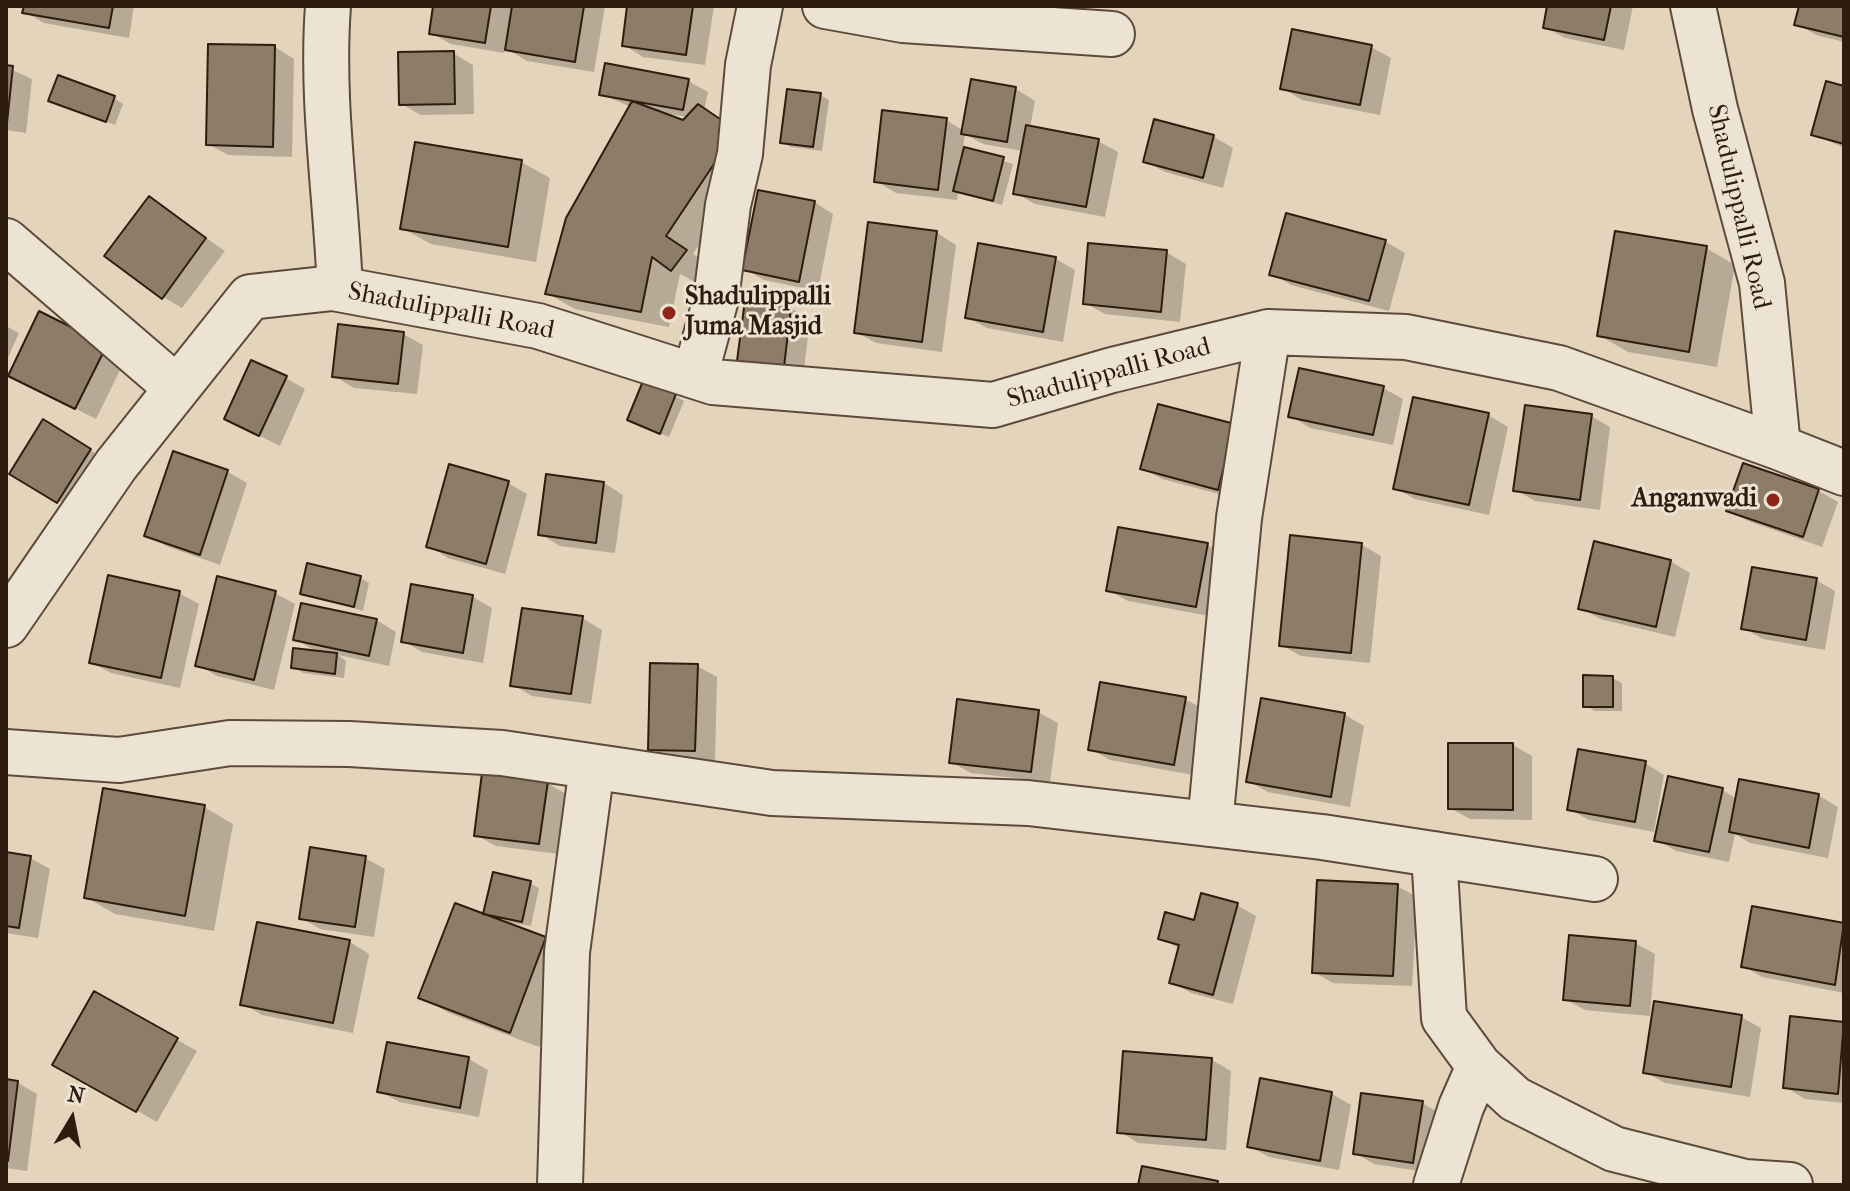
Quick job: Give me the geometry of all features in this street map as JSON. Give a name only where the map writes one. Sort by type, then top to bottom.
[{"type":"street","points":[[328,6],[323,65],[336,199],[340,289]]},
{"type":"street","points":[[695,376],[716,299],[760,6]]},
{"type":"street","points":[[825,6],[903,20],[1112,34]]},
{"type":"street","name":"Shadulippalli Road","points":[[6,625],[116,465],[250,297],[340,289],[538,326],[713,382],[993,405],[1112,370],[1268,332],[1406,337],[1559,368],[1778,447],[1762,283],[1715,109],[1693,6]]},
{"type":"street","points":[[6,241],[177,388]]},
{"type":"street","points":[[1210,824],[1239,518],[1268,332]]},
{"type":"street","points":[[1778,447],[1844,473]]},
{"type":"street","points":[[6,752],[119,760],[230,743],[349,744],[502,753],[772,793],[1028,803],[1434,854],[1595,879]]},
{"type":"street","points":[[560,1185],[567,952],[592,767]]},
{"type":"street","points":[[1434,854],[1444,1018],[1479,1066],[1515,1099],[1614,1149],[1745,1182],[1790,1185]]},
{"type":"street","points":[[1436,1185],[1461,1107],[1479,1066]]},
{"type":"building","points":[[24,6],[113,6],[109,28],[22,13]]},
{"type":"building","points":[[433,6],[491,6],[485,43],[429,34]]},
{"type":"building","points":[[512,6],[584,6],[575,62],[505,50]]},
{"type":"building","points":[[627,6],[693,6],[686,55],[622,46]]},
{"type":"building","points":[[1547,6],[1611,6],[1604,40],[1543,28]]},
{"type":"building","points":[[1799,6],[1844,6],[1844,37],[1794,25]]},
{"type":"building","points":[[1292,29],[1372,45],[1360,105],[1280,89]]},
{"type":"building","points":[[208,44],[275,45],[273,147],[206,145]]},
{"type":"building","points":[[454,51],[455,104],[399,105],[398,52]]},
{"type":"building","points":[[605,63],[689,79],[683,110],[599,95]]},
{"type":"building","points":[[6,65],[13,66],[7,123],[6,123]]},
{"type":"building","points":[[58,75],[115,96],[106,122],[48,101]]},
{"type":"building","points":[[971,79],[1016,87],[1007,142],[961,134]]},
{"type":"building","points":[[1826,81],[1844,86],[1844,144],[1811,135]]},
{"type":"building","points":[[787,89],[821,93],[813,147],[780,143]]},
{"type":"building","points":[[632,101],[683,120],[698,104],[733,128],[722,152],[666,236],[687,250],[671,271],[652,257],[641,312],[545,294],[566,218]]},
{"type":"building","points":[[882,110],[947,118],[938,190],[874,182]]},
{"type":"building","points":[[1154,119],[1214,135],[1203,178],[1143,162]]},
{"type":"building","points":[[1026,125],[1099,139],[1086,207],[1013,194]]},
{"type":"building","points":[[415,142],[522,160],[508,247],[400,229]]},
{"type":"building","points":[[964,147],[1004,157],[993,201],[953,191]]},
{"type":"building","points":[[758,190],[815,201],[799,282],[742,270]]},
{"type":"building","points":[[149,196],[206,238],[162,299],[104,256]]},
{"type":"building","points":[[1286,213],[1386,240],[1369,301],[1269,275]]},
{"type":"building","points":[[868,222],[937,231],[922,342],[854,333]]},
{"type":"building","points":[[1615,231],[1707,246],[1689,352],[1597,336]]},
{"type":"building","points":[[978,243],[1056,257],[1043,332],[965,318]]},
{"type":"building","points":[[1088,243],[1167,250],[1161,312],[1083,304]]},
{"type":"building","points":[[745,300],[791,307],[784,367],[737,361]]},
{"type":"building","points":[[39,311],[107,345],[75,409],[8,376]]},
{"type":"building","points":[[338,324],[404,332],[398,384],[332,377]]},
{"type":"building","points":[[251,360],[287,376],[259,436],[224,419]]},
{"type":"building","points":[[1299,368],[1384,386],[1373,435],[1288,417]]},
{"type":"building","points":[[643,381],[676,394],[660,434],[627,420]]},
{"type":"building","points":[[1413,397],[1489,413],[1469,505],[1393,489]]},
{"type":"building","points":[[1158,404],[1235,424],[1218,490],[1140,469]]},
{"type":"building","points":[[1525,405],[1592,414],[1580,500],[1513,491]]},
{"type":"building","points":[[43,419],[91,449],[57,503],[9,474]]},
{"type":"building","points":[[173,451],[228,470],[200,555],[144,536]]},
{"type":"building","name":"Anganwadi","points":[[1743,463],[1819,489],[1803,537],[1726,511]]},
{"type":"building","points":[[449,464],[509,481],[486,564],[426,547]]},
{"type":"building","points":[[546,474],[604,482],[596,543],[538,535]]},
{"type":"building","points":[[1118,527],[1208,543],[1196,607],[1106,591]]},
{"type":"building","points":[[1290,535],[1362,543],[1351,653],[1279,646]]},
{"type":"building","points":[[1594,541],[1671,560],[1656,627],[1578,609]]},
{"type":"building","points":[[307,563],[361,576],[354,607],[300,594]]},
{"type":"building","points":[[1752,567],[1817,578],[1806,640],[1741,629]]},
{"type":"building","points":[[108,575],[180,591],[161,678],[89,663]]},
{"type":"building","points":[[217,576],[276,591],[254,680],[195,666]]},
{"type":"building","points":[[411,584],[473,595],[463,653],[401,642]]},
{"type":"building","points":[[301,603],[377,619],[369,656],[293,640]]},
{"type":"building","points":[[522,608],[583,616],[571,694],[510,686]]},
{"type":"building","points":[[293,648],[337,653],[335,674],[291,668]]},
{"type":"building","points":[[650,663],[698,664],[695,751],[648,750]]},
{"type":"building","points":[[1583,675],[1613,676],[1613,707],[1583,707]]},
{"type":"building","points":[[1100,682],[1186,697],[1174,765],[1088,750]]},
{"type":"building","points":[[1261,698],[1345,713],[1331,797],[1246,782]]},
{"type":"building","points":[[957,699],[1039,710],[1031,772],[949,763]]},
{"type":"building","points":[[1448,743],[1513,743],[1513,810],[1448,809]]},
{"type":"building","points":[[1578,749],[1646,761],[1635,822],[1567,810]]},
{"type":"building","points":[[482,773],[548,781],[539,844],[474,836]]},
{"type":"building","points":[[1668,776],[1723,788],[1709,852],[1654,841]]},
{"type":"building","points":[[1739,779],[1819,794],[1809,848],[1729,832]]},
{"type":"building","points":[[103,788],[205,805],[185,916],[84,898]]},
{"type":"building","points":[[310,847],[366,856],[355,927],[299,919]]},
{"type":"building","points":[[6,852],[31,856],[19,928],[6,926]]},
{"type":"building","points":[[493,872],[531,881],[522,922],[483,914]]},
{"type":"building","points":[[1317,880],[1398,884],[1393,976],[1312,973]]},
{"type":"building","points":[[1201,893],[1238,903],[1213,995],[1169,983],[1179,945],[1158,939],[1165,912],[1194,920]]},
{"type":"building","points":[[455,903],[546,937],[510,1033],[418,998]]},
{"type":"building","points":[[1752,906],[1844,923],[1835,985],[1741,967]]},
{"type":"building","points":[[257,922],[350,940],[333,1023],[240,1005]]},
{"type":"building","points":[[1569,935],[1636,941],[1630,1006],[1563,1000]]},
{"type":"building","points":[[94,991],[178,1038],[136,1112],[52,1065]]},
{"type":"building","points":[[1654,1001],[1742,1015],[1731,1087],[1643,1073]]},
{"type":"building","points":[[1790,1016],[1844,1022],[1838,1094],[1783,1088]]},
{"type":"building","points":[[387,1042],[469,1057],[460,1108],[377,1092]]},
{"type":"building","points":[[1123,1051],[1212,1058],[1206,1140],[1117,1133]]},
{"type":"building","points":[[1260,1078],[1332,1092],[1320,1161],[1247,1147]]},
{"type":"building","points":[[6,1079],[18,1081],[8,1161],[6,1161]]},
{"type":"building","points":[[1361,1093],[1423,1101],[1413,1163],[1353,1154]]},
{"type":"building","points":[[1142,1166],[1218,1181],[1217,1185],[1138,1185]]},
{"type":"place","name":"Shadulippalli Juma Masjid","points":[[669,313]]},
{"type":"place","name":"Anganwadi","points":[[1773,500]]}]
